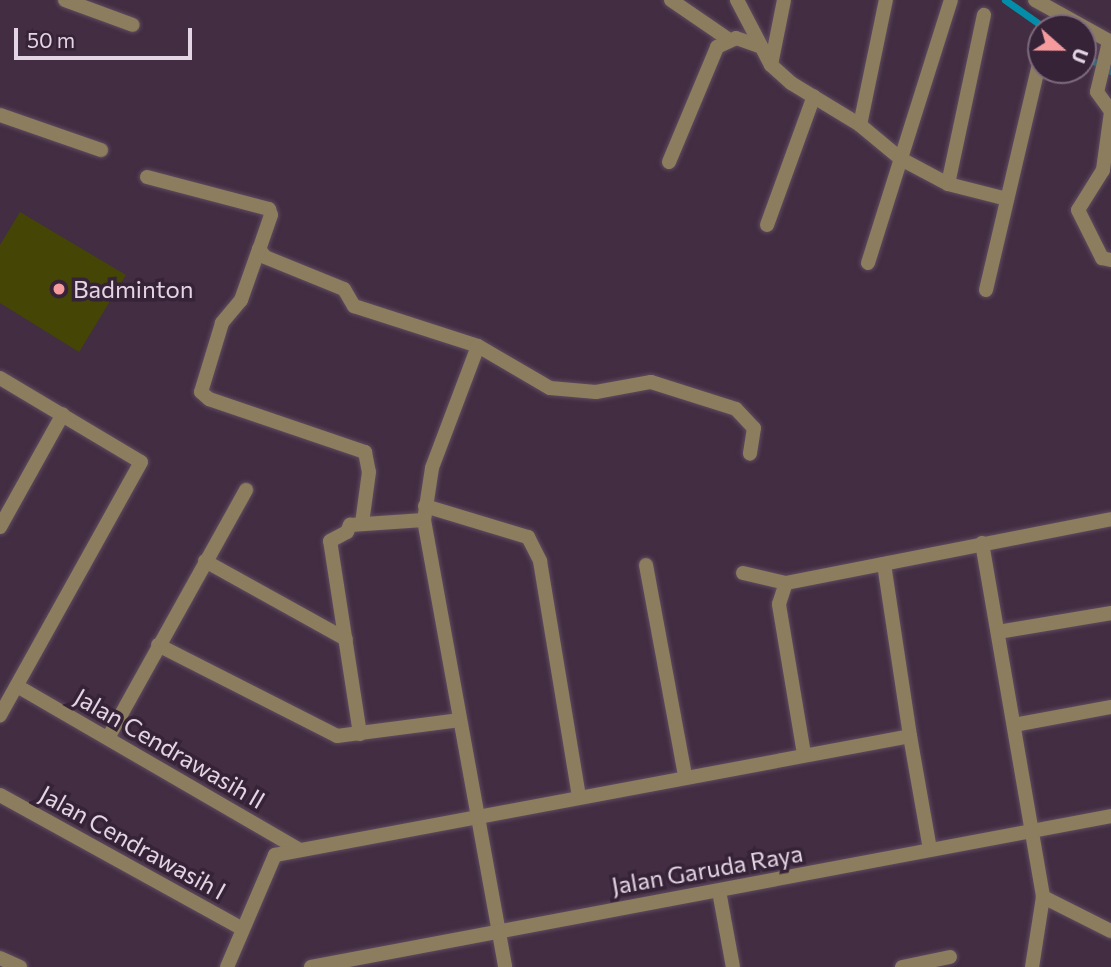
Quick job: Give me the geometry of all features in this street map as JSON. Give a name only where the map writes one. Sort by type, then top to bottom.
[{"type":"street","points":[[65,0],[133,25]]},
{"type":"street","points":[[671,0],[728,39],[759,46]]},
{"type":"street","points":[[737,0],[771,65],[860,125],[901,159],[948,184],[1007,199]]},
{"type":"street","points":[[771,65],[785,0]]},
{"type":"street","points":[[860,125],[886,0]]},
{"type":"street","points":[[868,263],[951,0]]},
{"type":"street","points":[[1035,0],[1048,14]]},
{"type":"street","points":[[948,184],[984,15]]},
{"type":"street","points":[[669,162],[717,47],[728,39]]},
{"type":"street","points":[[1110,42],[1098,76],[1097,92],[1111,112],[1102,170],[1079,210],[1102,258],[1111,260]]},
{"type":"street","points":[[986,290],[1034,84]]},
{"type":"street","points":[[767,225],[814,96]]},
{"type":"street","points":[[0,115],[101,150]]},
{"type":"street","points":[[147,177],[269,209],[271,215],[241,300],[222,323],[201,392],[209,399],[365,452],[369,472],[362,523]]},
{"type":"street","points":[[259,249],[265,257],[344,289],[354,306],[478,346],[550,388],[596,392],[651,382],[676,386],[736,409],[754,428],[750,454]]},
{"type":"street","points":[[478,346],[432,468],[425,513],[505,967]]},
{"type":"street","points":[[0,378],[141,462],[0,715]]},
{"type":"street","points":[[0,527],[63,414]]},
{"type":"street","points":[[108,737],[246,490]]},
{"type":"street","points":[[360,734],[330,541],[347,532],[350,524],[425,513],[528,537],[540,561],[579,796]]},
{"type":"street","points":[[743,573],[786,583],[1111,519]]},
{"type":"street","points":[[982,543],[1043,897],[1036,966]]},
{"type":"street","points":[[205,561],[346,639]]},
{"type":"street","points":[[884,564],[930,849]]},
{"type":"street","points":[[646,565],[685,776]]},
{"type":"street","points":[[786,583],[779,604],[804,754]]},
{"type":"street","points":[[998,632],[1111,613]]},
{"type":"street","points":[[158,645],[305,723],[337,736],[460,720]]},
{"type":"street","name":"Jalan Cendrawasih II","points":[[17,686],[300,850]]},
{"type":"street","points":[[1014,725],[1111,707]]},
{"type":"street","points":[[275,855],[685,776],[910,736]]},
{"type":"street","name":"Jalan Cendrawasih I","points":[[0,795],[243,929]]},
{"type":"street","name":"Jalan Garuda Raya","points":[[311,967],[498,929],[719,891],[1111,816]]},
{"type":"street","points":[[227,967],[281,839]]},
{"type":"street","points":[[719,891],[733,967]]},
{"type":"street","points":[[1043,897],[1111,931]]},
{"type":"street","points":[[902,967],[950,957]]},
{"type":"street","points":[[0,958],[20,967]]},
{"type":"shaded area","name":"Badminton","points":[[20,212],[126,275],[79,352],[0,303],[0,245]]},
{"type":"waterway","points":[[1005,0],[1027,15]]},
{"type":"waterway","points":[[1097,63],[1111,71]]},
{"type":"place","name":"Badminton","points":[[59,289]]}]
